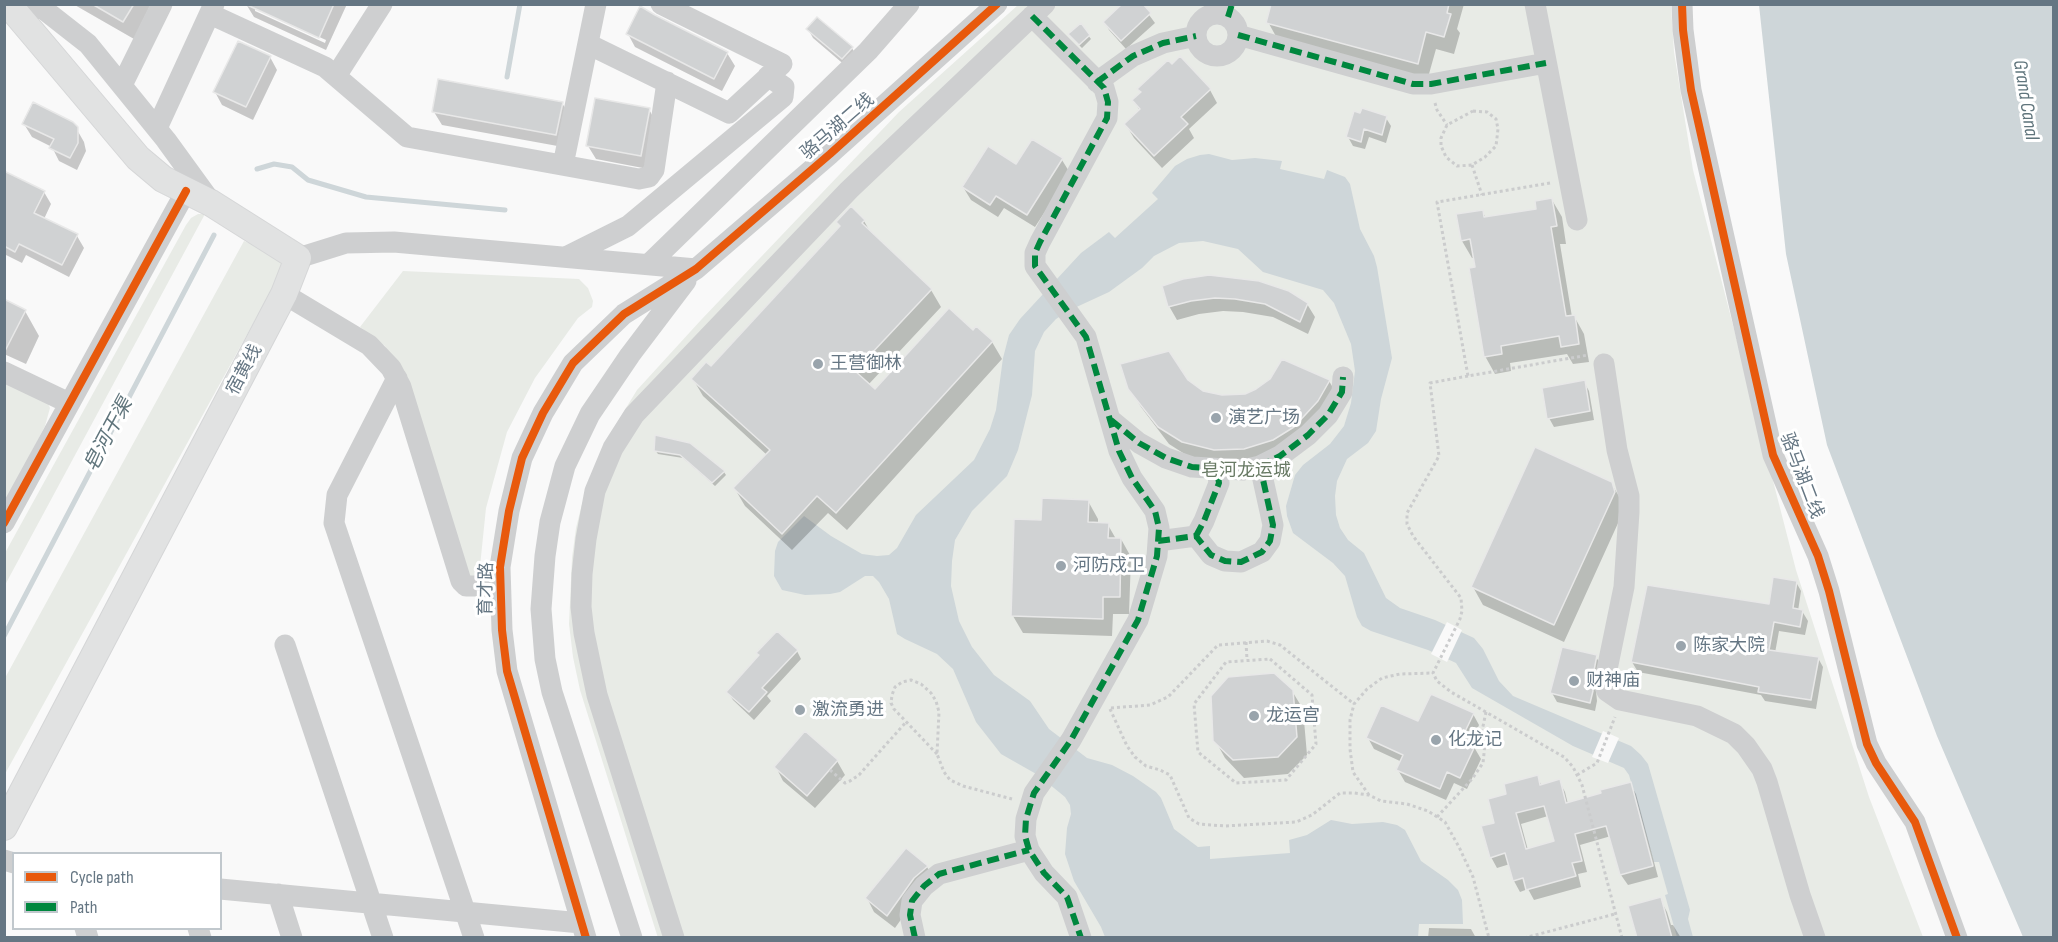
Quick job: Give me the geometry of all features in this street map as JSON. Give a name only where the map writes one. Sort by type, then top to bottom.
[{"type":"main road","points":[[9,8],[138,158],[163,179],[211,202],[298,258]]},
{"type":"main road","name":"宿黄线","points":[[4,827],[284,294],[298,258]]},
{"type":"street","points":[[122,86],[162,4]]},
{"type":"street","points":[[336,76],[382,4]]},
{"type":"street","points":[[563,165],[596,4]]},
{"type":"street","points":[[588,44],[729,113],[782,64],[661,4]]},
{"type":"street","points":[[649,264],[868,51],[909,4]]},
{"type":"street","name":"骆马湖二线","points":[[696,268],[830,154],[997,4]]},
{"type":"street","points":[[1535,4],[1577,220]]},
{"type":"street","name":"骆马湖二线","points":[[1682,4],[1691,90],[1773,455],[1818,556],[1829,591],[1867,744],[1876,763],[1915,822],[1957,938]]},
{"type":"street","points":[[9,8],[42,9],[88,44],[157,128],[211,202]]},
{"type":"street","points":[[157,128],[212,9],[325,67],[407,137],[639,180],[649,177],[655,166],[667,82]]},
{"type":"street","points":[[674,938],[597,695],[584,633],[581,607],[582,574],[595,491],[613,448],[634,415],[849,190],[1039,10],[1104,88],[1108,102],[1107,118],[1040,242],[1035,253],[1035,266],[1086,337],[1119,451],[1132,478],[1155,511],[1159,528],[1157,556],[1138,620],[1071,740],[1040,783],[1026,819],[1025,836],[1029,850],[1044,873],[1067,897],[1081,938]]},
{"type":"street","points":[[1233,19],[1233,49],[1220,55],[1206,52],[1201,48],[1196,36],[1199,24],[1203,19],[1215,14],[1233,19],[1413,84],[1431,84],[1546,63]]},
{"type":"street","points":[[1097,82],[1133,56],[1163,43],[1196,36]]},
{"type":"street","points":[[565,257],[628,226],[783,97],[784,87],[768,76]]},
{"type":"street","points":[[4,523],[186,191]]},
{"type":"street","points":[[298,258],[346,243],[394,242],[696,268]]},
{"type":"street","points":[[632,938],[552,692],[545,659],[541,609],[545,556],[550,522],[565,466],[590,414],[630,355],[696,268]]},
{"type":"street","name":"育才路","points":[[583,930],[507,671],[502,630],[500,567],[509,511],[522,458],[543,413],[573,363],[624,314],[696,268]]},
{"type":"street","points":[[284,294],[369,345],[392,368],[401,387],[461,581],[466,586],[500,586]]},
{"type":"street","points":[[1604,364],[1617,450],[1629,496],[1624,587],[1604,684],[1607,691],[1620,700],[1697,716],[1734,734],[1746,746],[1767,782],[1815,938]]},
{"type":"street","points":[[4,372],[69,403]]},
{"type":"street","points":[[1111,420],[1139,443],[1166,458],[1191,467],[1243,470],[1260,466],[1280,456],[1308,435],[1328,415],[1342,392],[1343,377]]},
{"type":"street","points":[[397,378],[337,495],[334,523],[474,938]]},
{"type":"street","points":[[1196,536],[1212,555],[1225,561],[1241,562],[1262,552],[1270,541],[1273,525],[1260,466]]},
{"type":"street","points":[[1196,536],[1219,483],[1217,470]]},
{"type":"street","points":[[1158,541],[1196,536]]},
{"type":"street","points":[[285,645],[383,938]]},
{"type":"street","points":[[915,938],[910,915],[912,900],[939,873],[1029,850]]},
{"type":"street","points":[[222,889],[465,910],[583,930]]},
{"type":"street","points":[[278,894],[291,938]]},
{"type":"path","points":[[1431,84],[1437,110],[1448,125]]},
{"type":"path","points":[[1473,111],[1487,112],[1496,119],[1498,129],[1496,146],[1472,165],[1457,166],[1446,157],[1442,146],[1441,138],[1448,125],[1473,111]]},
{"type":"path","points":[[1472,165],[1482,195]]},
{"type":"path","points":[[1468,376],[1437,202],[1569,180]]},
{"type":"path","points":[[1433,674],[1462,611],[1461,598],[1413,536],[1407,524],[1407,513],[1439,456],[1430,383],[1602,353],[1604,364]]},
{"type":"path","points":[[1354,704],[1280,645],[1267,641],[1218,645],[1168,697],[1150,705],[1109,708],[1127,746],[1135,757],[1146,766],[1170,775],[1189,818],[1199,824],[1211,826],[1296,822],[1312,815],[1340,794],[1354,792],[1369,795],[1381,801],[1407,804],[1428,811],[1445,822],[1473,877],[1490,938]]},
{"type":"path","points":[[1246,642],[1247,660]]},
{"type":"path","points":[[1270,659],[1312,695],[1316,744],[1286,780],[1236,783],[1198,752],[1194,704],[1226,662],[1247,660],[1270,659]]},
{"type":"path","points":[[1369,795],[1353,771],[1350,720],[1354,704],[1367,689],[1382,678],[1400,674],[1433,674]]},
{"type":"path","points":[[1433,674],[1437,681],[1450,692],[1564,757],[1573,767],[1582,785],[1622,938]]},
{"type":"path","points":[[937,754],[939,712],[936,701],[921,684],[911,680],[902,682],[895,687],[891,703],[937,754],[950,780],[963,786],[1031,804]]},
{"type":"path","points":[[1577,776],[1597,763],[1620,700]]},
{"type":"path","points":[[1437,817],[1472,780],[1483,763],[1485,744],[1482,731],[1486,712]]},
{"type":"path","points":[[830,770],[844,783],[850,781],[859,775],[906,722]]},
{"type":"path","points":[[1524,938],[1616,914]]},
{"type":"green space","name":"皂河龙运城","points":[[1018,5],[1671,5],[1674,52],[1693,170],[1796,570],[1869,797],[1923,937],[658,938],[580,690],[569,624],[572,558],[576,528],[582,504],[607,439],[637,390],[701,320],[899,112]]},
{"type":"green space","points":[[198,214],[205,214],[5,585],[5,553],[186,225]]},
{"type":"green space","points":[[244,241],[274,252],[281,259],[282,271],[5,774],[5,678]]},
{"type":"green space","points":[[403,271],[579,279],[588,288],[593,301],[592,307],[578,318],[535,378],[507,432],[486,508],[479,576],[468,577],[385,346],[360,327]]},
{"type":"green space","points":[[5,381],[47,401],[50,408],[45,426],[5,503]]},
{"type":"water","name":"Grand Canal","points":[[1759,5],[2053,5],[2053,937],[2023,937],[1937,736],[1827,445],[1786,254]]},
{"type":"water","points":[[1209,154],[1232,160],[1255,158],[1282,161],[1280,169],[1324,179],[1327,170],[1345,177],[1350,184],[1360,229],[1377,267],[1392,358],[1381,399],[1376,431],[1368,443],[1347,459],[1337,481],[1336,515],[1340,528],[1348,540],[1364,553],[1386,598],[1400,608],[1435,620],[1474,638],[1483,649],[1499,681],[1513,696],[1631,746],[1641,755],[1648,764],[1690,910],[1688,919],[1693,937],[1677,937],[1665,895],[1668,894],[1659,862],[1654,862],[1629,775],[1624,768],[1573,746],[1472,688],[1456,663],[1428,650],[1362,626],[1357,617],[1345,576],[1333,563],[1293,533],[1286,506],[1295,475],[1303,465],[1330,444],[1344,426],[1351,403],[1355,371],[1351,344],[1334,303],[1323,290],[1263,272],[1238,249],[1203,241],[1179,243],[1154,256],[1142,268],[1109,292],[1056,319],[1044,332],[1035,351],[1032,395],[1018,450],[1007,476],[972,511],[955,540],[951,586],[959,621],[972,647],[994,675],[1030,701],[1049,729],[1087,758],[1112,765],[1156,792],[1161,798],[1174,829],[1198,847],[1210,846],[1210,859],[1290,853],[1289,840],[1307,835],[1331,820],[1352,824],[1383,822],[1397,825],[1405,830],[1421,861],[1458,890],[1462,900],[1463,924],[1419,924],[1418,938],[1105,937],[1074,881],[1065,854],[1067,828],[1071,814],[1070,805],[1065,797],[1038,775],[1001,754],[976,722],[953,669],[937,654],[897,634],[889,599],[879,582],[873,576],[865,576],[840,592],[830,594],[805,595],[782,590],[774,576],[775,551],[778,542],[804,516],[831,536],[862,554],[889,555],[897,548],[916,515],[974,460],[990,429],[996,410],[1003,358],[1009,335],[1020,319],[1081,253],[1109,232],[1115,238],[1158,199],[1152,193],[1175,166],[1187,159]]},
{"type":"pier","points":[[1447,622],[1462,630],[1447,662],[1431,654]]},
{"type":"pier","points":[[1603,731],[1619,738],[1608,763],[1592,757]]},
{"type":"building","points":[[92,4],[134,4],[123,22]]},
{"type":"building","points":[[245,4],[334,4],[319,38]]},
{"type":"building","points":[[1122,4],[1143,4],[1151,13],[1121,41],[1103,22]]},
{"type":"building","points":[[1271,4],[1449,4],[1447,13],[1451,14],[1444,37],[1426,32],[1418,64],[1266,23]]},
{"type":"building","points":[[640,6],[728,52],[714,79],[626,34]]},
{"type":"building","points":[[817,17],[853,47],[842,59],[806,29]]},
{"type":"building","points":[[1081,23],[1090,35],[1079,45],[1068,34]]},
{"type":"building","points":[[238,41],[271,56],[246,107],[213,92]]},
{"type":"building","points":[[1180,56],[1211,89],[1181,117],[1188,124],[1154,156],[1124,124],[1140,109],[1132,100],[1141,92],[1137,89],[1168,60],[1172,64]]},
{"type":"building","points":[[438,79],[563,102],[556,135],[432,112]]},
{"type":"building","points":[[595,98],[650,108],[641,156],[586,146]]},
{"type":"building","points":[[33,102],[73,122],[78,127],[78,143],[70,158],[49,148],[54,139],[22,124]]},
{"type":"building","points":[[1362,108],[1387,116],[1382,135],[1364,129],[1361,142],[1346,137],[1354,111],[1360,113]]},
{"type":"building","points":[[1032,139],[1063,158],[1027,215],[996,196],[990,205],[962,187],[988,146],[1016,164]]},
{"type":"building","points":[[4,171],[45,191],[34,213],[78,234],[62,265],[19,244],[15,252],[4,246]]},
{"type":"building","points":[[1552,198],[1557,226],[1551,227],[1566,316],[1575,315],[1579,344],[1561,347],[1559,336],[1501,346],[1502,354],[1484,357],[1469,268],[1475,267],[1470,239],[1461,241],[1456,214],[1483,210],[1484,217],[1536,209],[1535,201]]},
{"type":"building","points":[[851,206],[865,220],[862,223],[932,289],[855,371],[875,389],[949,308],[973,330],[976,326],[993,341],[836,513],[817,496],[782,534],[733,488],[770,450],[691,379],[706,362],[711,366],[840,226],[836,222]]},
{"type":"building","points":[[1209,275],[1259,281],[1289,291],[1308,303],[1300,322],[1265,304],[1235,299],[1215,298],[1168,307],[1162,286],[1183,279]]},
{"type":"building","points":[[4,299],[26,310],[4,353]]},
{"type":"building","points":[[1169,351],[1188,380],[1203,391],[1222,395],[1245,394],[1256,389],[1270,379],[1282,359],[1330,380],[1318,401],[1294,427],[1273,440],[1244,449],[1214,450],[1182,442],[1158,427],[1128,389],[1120,364]]},
{"type":"building","points":[[1585,380],[1590,411],[1547,419],[1542,388]]},
{"type":"building","points":[[655,435],[690,443],[725,471],[712,483],[680,455],[654,451]]},
{"type":"building","points":[[1535,447],[1612,482],[1615,492],[1554,625],[1471,587]]},
{"type":"building","points":[[1042,498],[1089,500],[1088,522],[1109,523],[1108,538],[1121,538],[1120,597],[1103,597],[1103,619],[1011,616],[1014,519],[1041,520]]},
{"type":"building","points":[[1773,577],[1797,581],[1793,608],[1803,610],[1800,627],[1774,622],[1769,650],[1819,657],[1811,700],[1758,692],[1759,687],[1631,662],[1647,585],[1769,604]]},
{"type":"building","points":[[777,631],[798,650],[762,688],[767,692],[749,712],[726,692],[759,655],[756,653]]},
{"type":"building","points":[[1562,647],[1597,655],[1590,703],[1550,693]]},
{"type":"building","name":"龙运宫","points":[[1274,673],[1293,690],[1297,737],[1278,757],[1233,760],[1213,741],[1211,696],[1228,677]]},
{"type":"building","points":[[1431,694],[1474,713],[1461,740],[1475,746],[1460,778],[1447,772],[1440,789],[1396,770],[1403,755],[1366,738],[1381,705],[1418,721]]},
{"type":"building","points":[[805,731],[838,760],[807,796],[774,767]]},
{"type":"building","points":[[1538,775],[1540,785],[1560,779],[1566,803],[1601,793],[1600,790],[1631,782],[1653,866],[1620,875],[1606,826],[1575,834],[1582,861],[1572,863],[1576,876],[1526,890],[1523,878],[1513,881],[1505,853],[1490,858],[1481,826],[1494,823],[1488,799],[1506,794],[1504,784]],"holes":[[[1544,806],[1554,841],[1526,849],[1516,813]]]},
{"type":"building","points":[[906,848],[928,866],[914,878],[887,916],[865,898]]},
{"type":"building","points":[[1661,897],[1672,938],[1637,938],[1628,906]]},
{"type":"waterway","name":"皂河干渠","points":[[507,77],[520,4]]},
{"type":"waterway","name":"皂河干渠","points":[[257,169],[274,164],[292,167],[308,180],[366,197],[505,210]]},
{"type":"waterway","name":"皂河干渠","points":[[4,636],[214,235]]},
{"type":"marked path","points":[[1228,17],[1232,4]]},
{"type":"marked path","points":[[1032,16],[1104,88],[1108,102],[1107,118],[1040,242],[1035,253],[1035,266],[1086,337],[1119,451],[1132,478],[1155,511],[1159,528],[1157,556],[1138,620],[1071,740],[1034,793],[1026,819],[1025,836],[1029,850],[1044,873],[1067,897],[1081,938]]},
{"type":"marked path","points":[[1238,35],[1413,84],[1431,84],[1546,63]]},
{"type":"marked path","points":[[1097,82],[1133,56],[1163,43],[1196,36]]},
{"type":"marked path","points":[[1111,420],[1139,443],[1166,458],[1192,467],[1243,470],[1260,466],[1280,456],[1308,435],[1328,415],[1342,392],[1343,377]]},
{"type":"marked path","points":[[1158,541],[1196,536],[1211,555],[1225,561],[1241,562],[1262,552],[1270,541],[1273,525],[1260,466]]},
{"type":"marked path","points":[[1196,536],[1219,483],[1217,470]]},
{"type":"marked path","points":[[915,938],[910,915],[912,901],[924,886],[939,874],[1029,850]]},
{"type":"cycle path","points":[[586,938],[507,671],[502,630],[500,567],[509,511],[522,458],[543,413],[573,363],[624,314],[696,269],[830,154],[997,4]]},
{"type":"cycle path","points":[[1682,4],[1691,90],[1773,455],[1818,556],[1829,591],[1867,744],[1876,763],[1915,822],[1957,938]]},
{"type":"cycle path","points":[[4,523],[186,191]]},
{"type":"place","name":"王营御林","points":[[818,364]]},
{"type":"place","name":"演艺广场","points":[[1216,418]]},
{"type":"place","name":"河防戍卫","points":[[1061,566]]},
{"type":"place","name":"陈家大院","points":[[1681,646]]},
{"type":"place","name":"财神庙","points":[[1574,681]]},
{"type":"place","name":"激流勇进","points":[[800,710]]},
{"type":"place","name":"龙运宫","points":[[1254,716]]},
{"type":"place","name":"化龙记","points":[[1436,740]]}]
